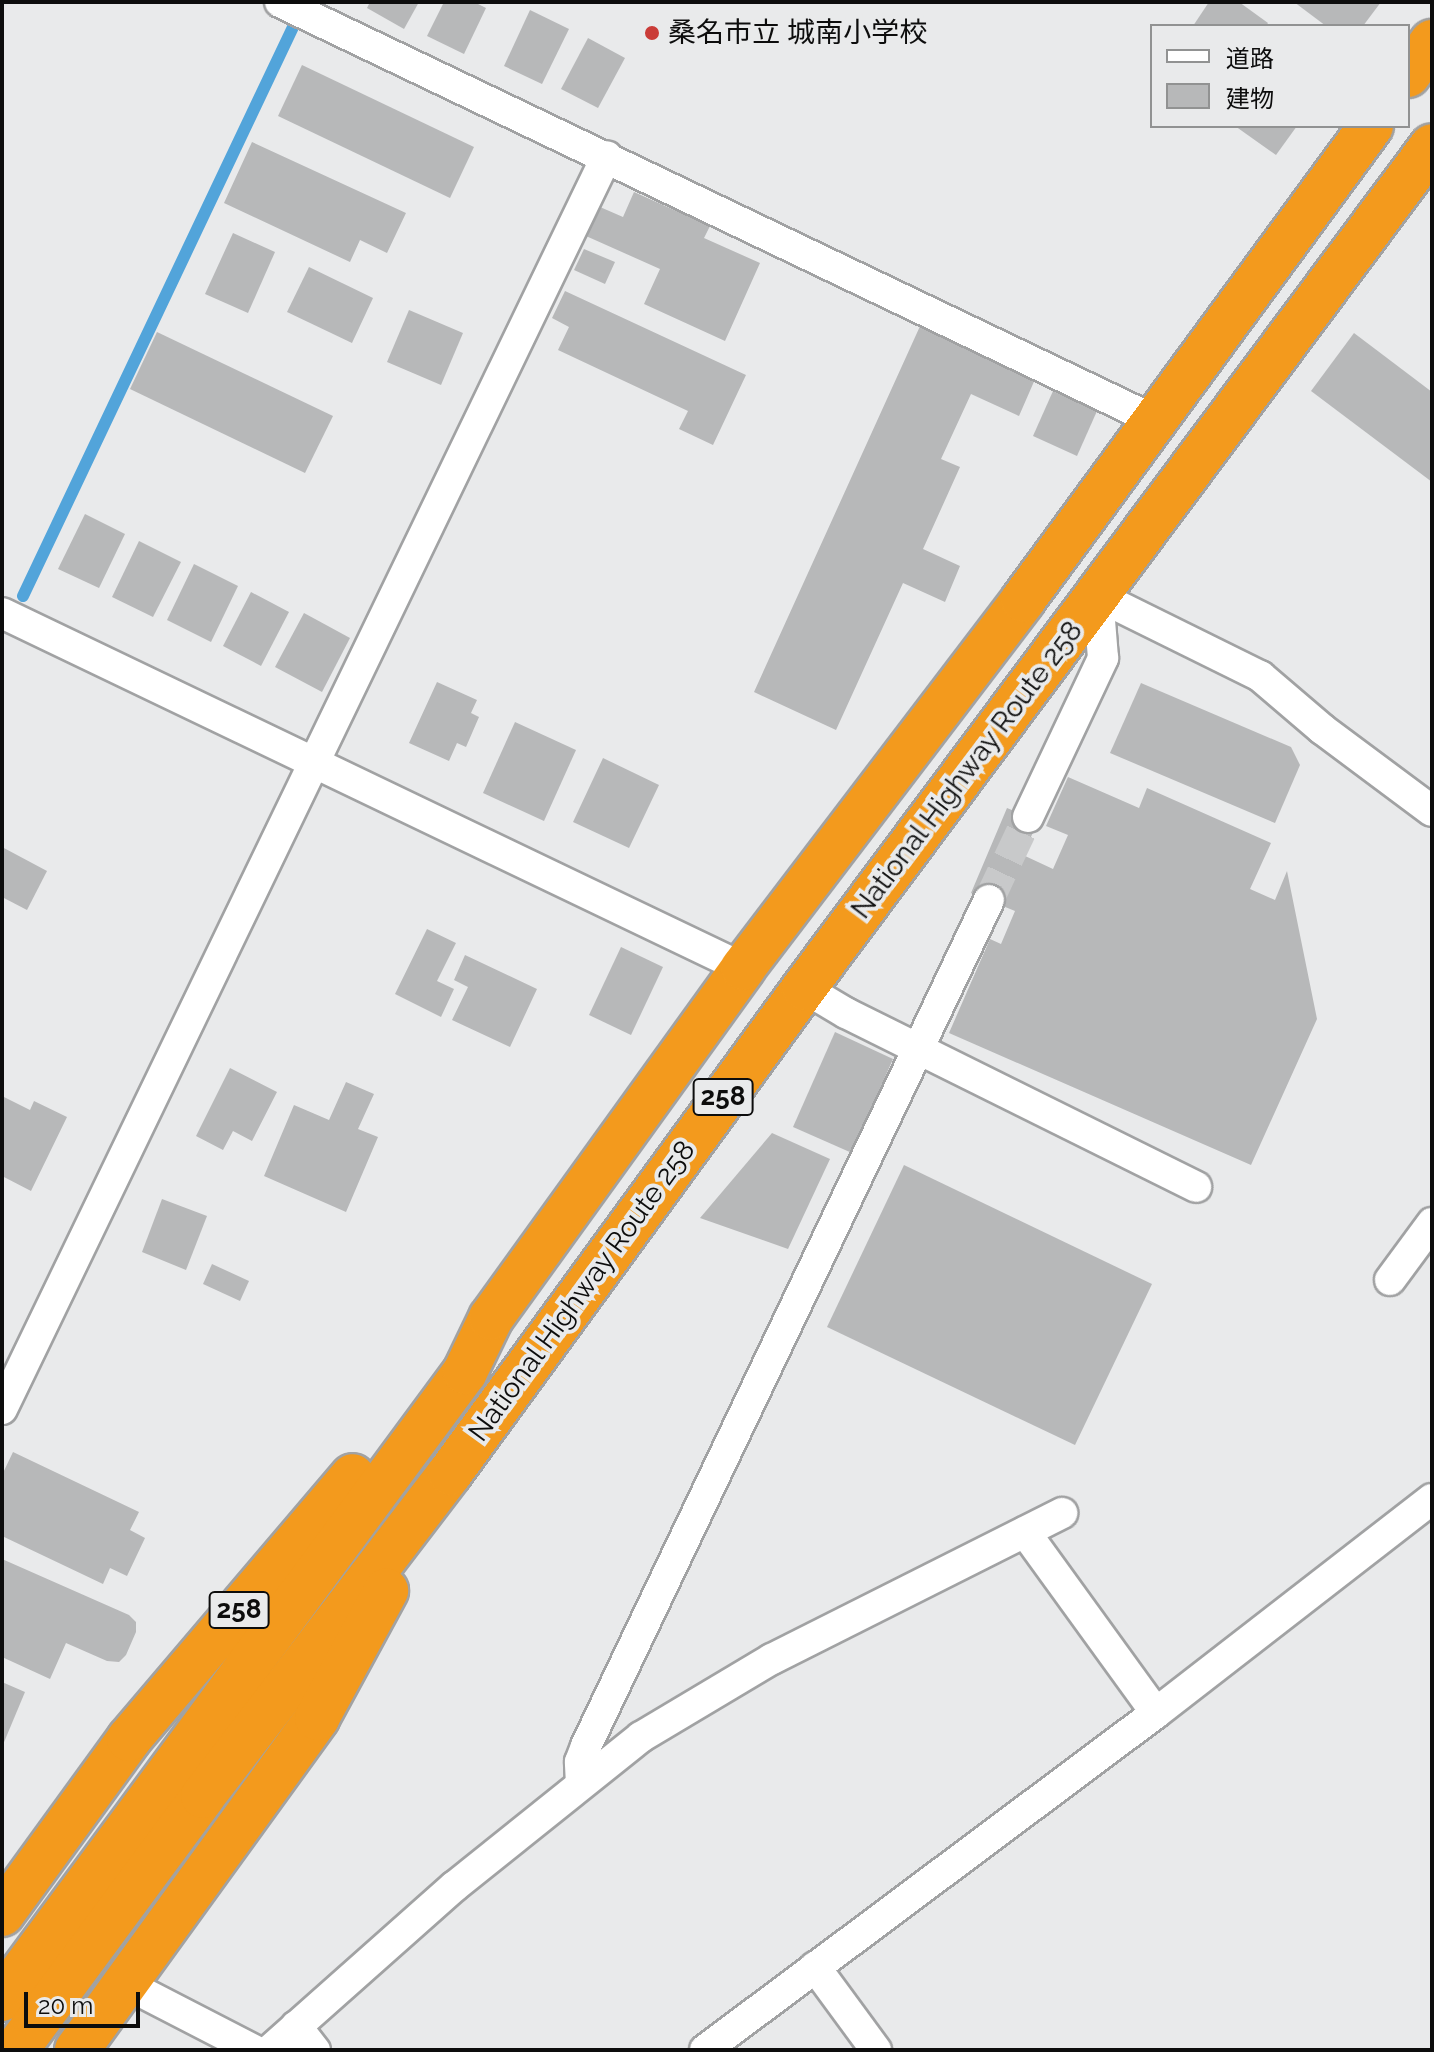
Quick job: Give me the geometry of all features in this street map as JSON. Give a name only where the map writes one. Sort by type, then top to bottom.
[{"type":"highway","points":[[1410,72],[1432,42]]},
{"type":"highway","name":"National Highway Route 258","points":[[2,1999],[465,1372],[491,1318],[743,968],[1156,421],[1370,128]]},
{"type":"highway","name":"National Highway Route 258","points":[[16,2050],[203,1796],[450,1473],[804,988],[1432,146]]},
{"type":"highway","name":"258","points":[[2,1914],[129,1739],[334,1500],[448,1358],[491,1318]]},
{"type":"highway","name":"258","points":[[77,2050],[317,1718],[450,1473]]},
{"type":"street","points":[[280,2],[1156,421]]},
{"type":"street","points":[[2,1409],[607,156]]},
{"type":"street","points":[[1098,596],[1260,676],[1322,729],[1432,811]]},
{"type":"street","points":[[1028,817],[1103,658],[1098,596]]},
{"type":"street","points":[[2,613],[743,968]]},
{"type":"street","points":[[581,1784],[580,1762],[586,1746],[989,900]]},
{"type":"street","points":[[804,988],[1196,1187]]},
{"type":"street","points":[[1390,1280],[1432,1223]]},
{"type":"street","points":[[705,2050],[736,2041],[815,1967],[1156,1713],[1432,1499]]},
{"type":"street","points":[[270,2050],[455,1886],[641,1737],[772,1659],[1062,1513]]},
{"type":"street","points":[[1025,1532],[1156,1713]]},
{"type":"street","points":[[815,1967],[876,2050]]},
{"type":"street","points":[[126,1984],[254,2050]]},
{"type":"street","points":[[296,2026],[315,2050]]},
{"type":"building","points":[[370,2],[419,2],[404,29],[367,8]]},
{"type":"building","points":[[444,2],[474,2],[486,8],[464,54],[427,36]]},
{"type":"building","points":[[1209,2],[1239,2],[1268,23],[1267,24],[1194,24]]},
{"type":"building","points":[[1294,2],[1381,2],[1364,24],[1323,24]]},
{"type":"building","points":[[530,10],[569,29],[542,84],[504,66]]},
{"type":"building","points":[[588,38],[625,58],[598,108],[561,89]]},
{"type":"building","points":[[302,65],[474,147],[450,198],[278,116]]},
{"type":"building","points":[[1238,128],[1296,128],[1276,155]]},
{"type":"building","points":[[252,142],[406,213],[387,253],[360,240],[350,262],[224,203]]},
{"type":"building","points":[[634,192],[710,226],[704,238],[760,263],[725,341],[644,304],[660,269],[586,236],[600,207],[623,217]]},
{"type":"building","points":[[233,233],[275,252],[248,313],[205,294]]},
{"type":"building","points":[[584,249],[615,262],[605,284],[574,270]]},
{"type":"building","points":[[309,267],[373,298],[352,343],[287,312]]},
{"type":"building","points":[[565,291],[746,375],[713,445],[679,429],[688,411],[558,350],[569,327],[552,318]]},
{"type":"building","points":[[409,310],[463,333],[441,385],[387,362]]},
{"type":"building","points":[[921,324],[1036,377],[1019,416],[971,394],[941,459],[960,467],[923,549],[960,566],[945,602],[903,583],[836,730],[754,692]]},
{"type":"building","points":[[157,332],[333,416],[305,473],[130,389]]},
{"type":"building","points":[[1354,333],[1432,392],[1432,482],[1311,391]]},
{"type":"building","points":[[1053,391],[1097,411],[1077,456],[1033,436]]},
{"type":"building","points":[[85,514],[125,534],[99,588],[58,569]]},
{"type":"building","points":[[139,541],[181,562],[153,617],[112,597]]},
{"type":"building","points":[[194,564],[238,586],[211,642],[167,620]]},
{"type":"building","points":[[251,592],[289,612],[261,666],[223,646]]},
{"type":"building","points":[[304,613],[350,638],[322,692],[275,667]]},
{"type":"building","points":[[437,682],[477,700],[471,713],[479,717],[466,747],[457,743],[449,761],[409,743]]},
{"type":"building","points":[[1141,683],[1291,747],[1300,765],[1275,823],[1110,753]]},
{"type":"building","points":[[515,722],[576,750],[544,821],[483,793]]},
{"type":"building","points":[[603,758],[659,785],[629,848],[573,822]]},
{"type":"building","points":[[1068,777],[1139,808],[1147,788],[1271,843],[1250,889],[1275,900],[1287,871],[1317,1019],[1251,1165],[949,1033],[990,939],[1001,944],[1015,911],[971,893],[1007,808],[1038,821],[1023,855],[1053,869],[1068,835],[1046,826]]},
{"type":"building","points":[[2,847],[47,871],[27,910],[2,897]]},
{"type":"building","points":[[427,929],[456,943],[437,981],[454,989],[441,1017],[395,994]]},
{"type":"building","points":[[621,947],[663,967],[631,1035],[589,1015]]},
{"type":"building","points":[[465,955],[537,989],[510,1047],[452,1020],[468,987],[454,980]]},
{"type":"building","points":[[835,1032],[893,1059],[852,1153],[793,1127]]},
{"type":"building","points":[[230,1068],[277,1092],[252,1141],[233,1131],[223,1150],[196,1136]]},
{"type":"building","points":[[346,1082],[374,1094],[358,1129],[378,1137],[346,1212],[264,1176],[294,1105],[329,1120]]},
{"type":"building","points":[[2,1096],[30,1110],[34,1101],[67,1117],[31,1191],[2,1176]]},
{"type":"building","points":[[772,1133],[830,1159],[788,1249],[700,1218]]},
{"type":"building","points":[[904,1165],[1152,1284],[1075,1445],[827,1327]]},
{"type":"building","points":[[162,1199],[207,1216],[186,1270],[142,1252]]},
{"type":"building","points":[[212,1264],[249,1281],[240,1301],[203,1284]]},
{"type":"building","points":[[13,1452],[139,1512],[130,1530],[145,1538],[127,1576],[110,1568],[103,1584],[2,1536],[2,1475]]},
{"type":"building","points":[[2,1559],[129,1615],[136,1622],[136,1632],[126,1655],[119,1662],[107,1661],[66,1643],[50,1679],[2,1657]]},
{"type":"building","points":[[2,1682],[25,1692],[2,1747]]},
{"type":"waterway","points":[[23,596],[295,23]]},
{"type":"tunnel","points":[[989,900],[1028,817]]},
{"type":"place","name":"桑名市立 城南小学校","points":[[652,33]]}]
